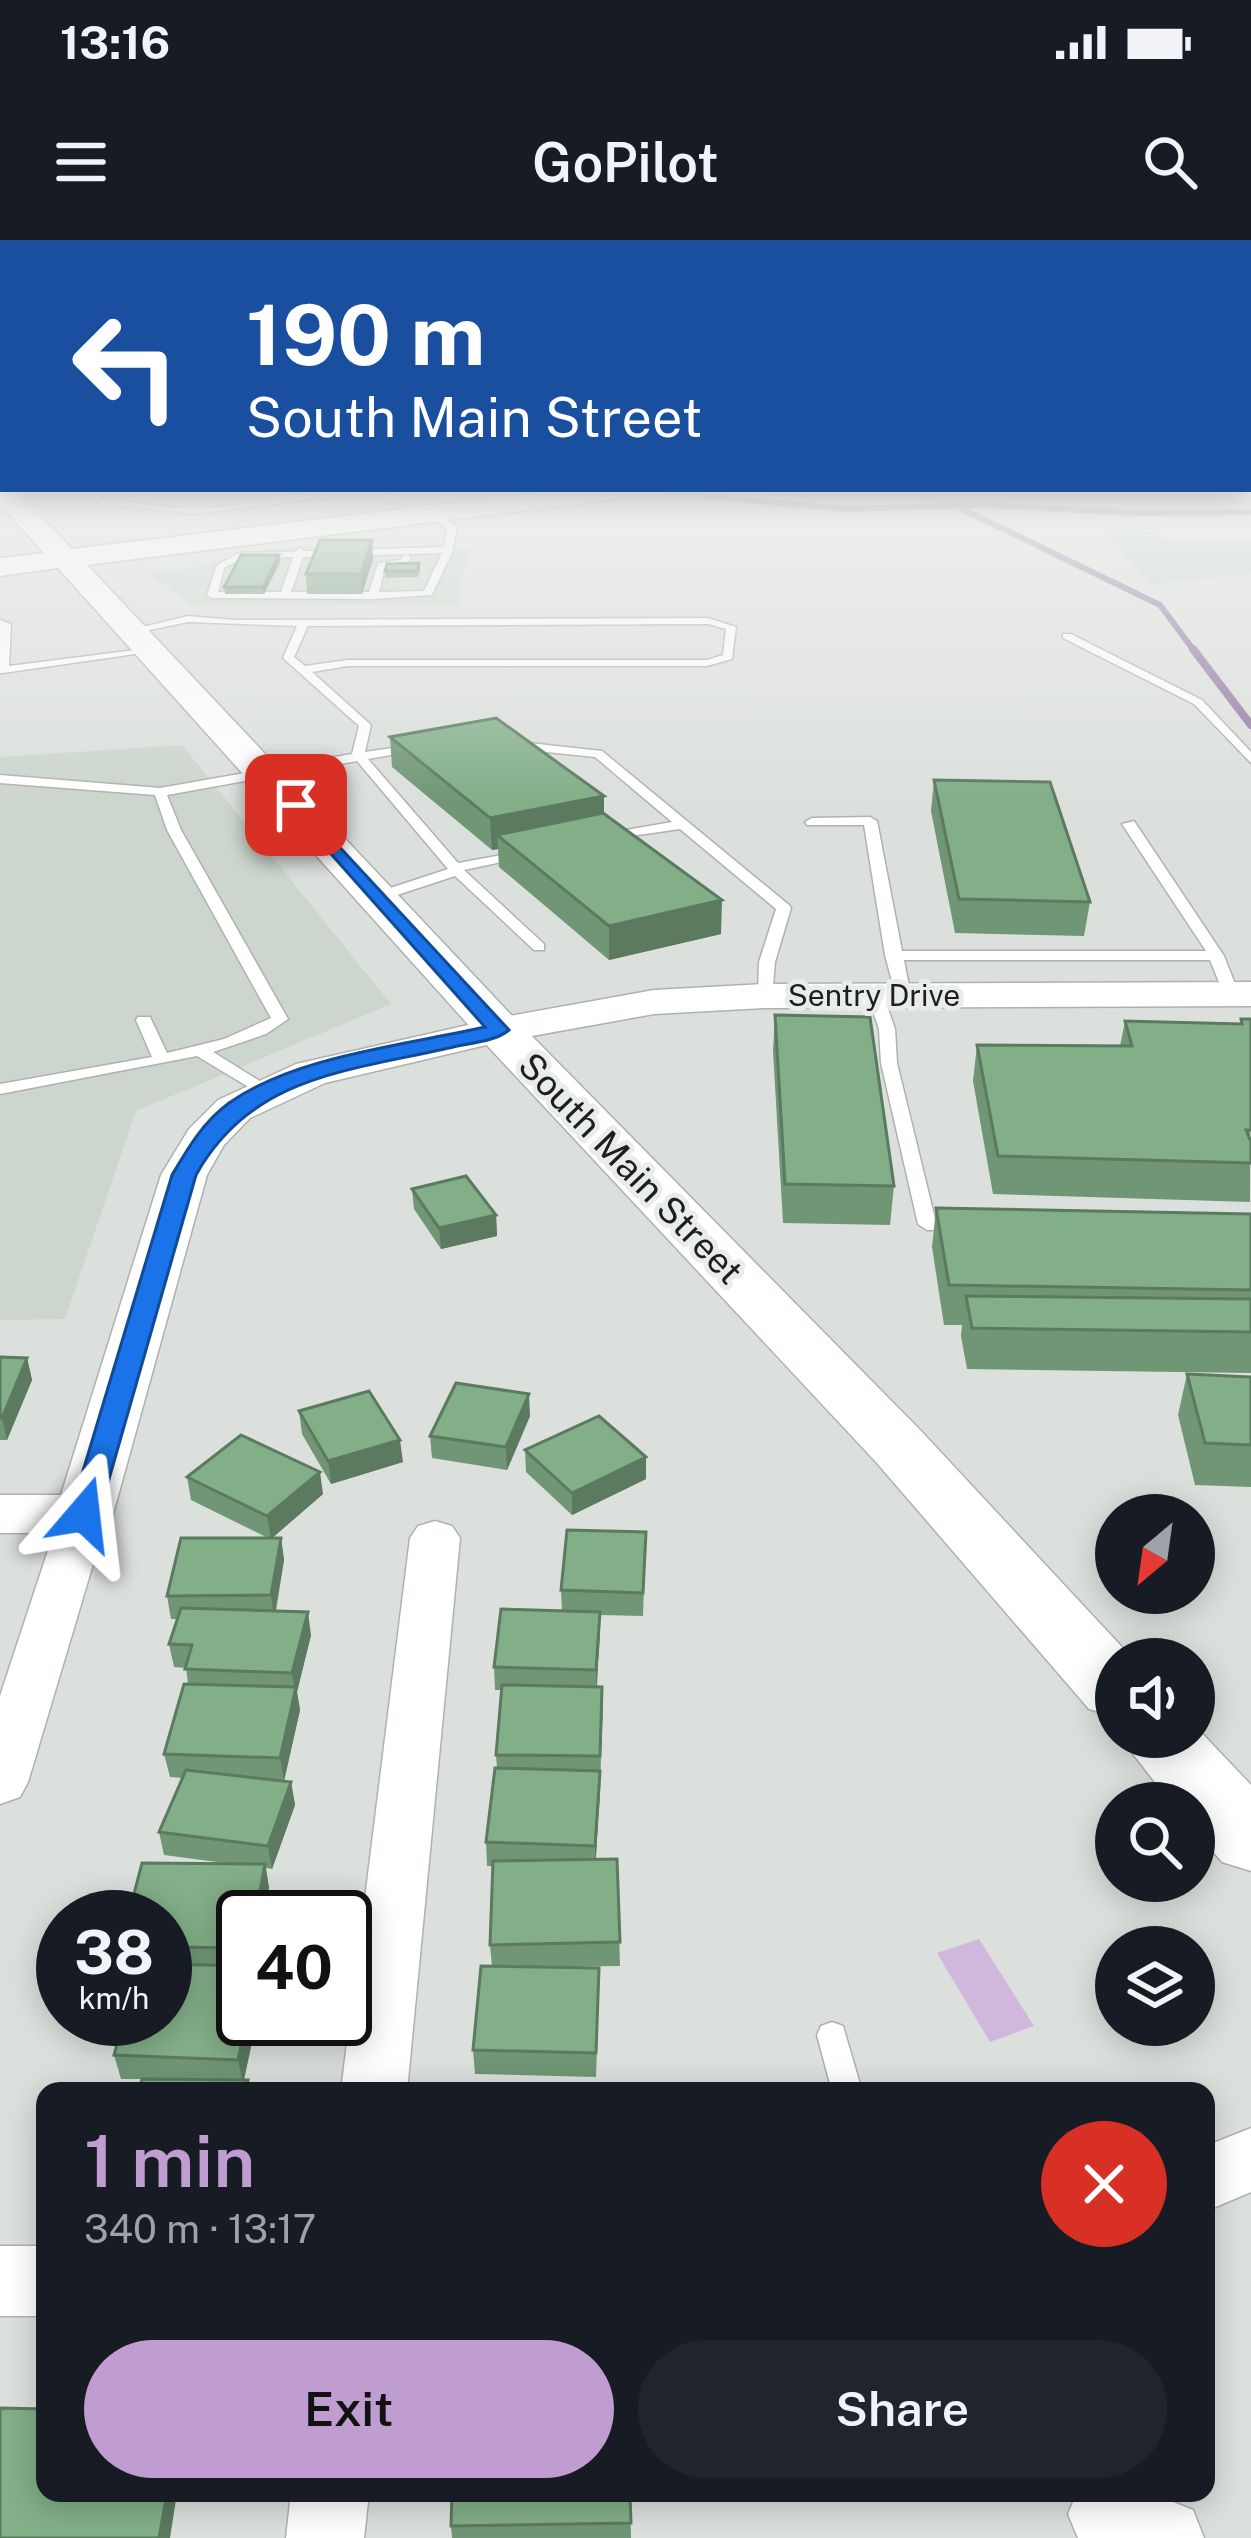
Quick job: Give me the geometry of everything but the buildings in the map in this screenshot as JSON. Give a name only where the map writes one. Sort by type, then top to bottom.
[{"type":"main road","name":"South Main Street","points":[[92,586],[145,636],[499,1030],[899,1447],[1095,1666]]},
{"type":"main road","points":[[1178,1758],[1251,1839]]},
{"type":"street","name":"Sentry Drive","points":[[84,1514],[184,1175],[205,1139],[235,1109],[266,1090],[311,1073],[499,1030],[654,1002],[766,996],[1241,994]]},
{"type":"street","points":[[0,1514],[84,1514],[0,1782]]},
{"type":"street","points":[[375,2082],[435,1538]]},
{"type":"street","points":[[1215,2175],[1251,2158]]},
{"type":"street","points":[[0,2281],[36,2281]]},
{"type":"street","points":[[326,2538],[329,2502]]},
{"type":"lane","points":[[3,670],[209,620],[219,616],[231,586]]},
{"type":"lane","points":[[330,586],[428,592],[431,586]]},
{"type":"lane","points":[[374,592],[376,586]]},
{"type":"lane","points":[[374,592],[389,586]]},
{"type":"lane","points":[[209,620],[708,621],[731,627],[728,657],[706,663],[348,663],[304,670]]},
{"type":"lane","points":[[304,622],[288,658],[365,725],[358,755]]},
{"type":"lane","points":[[0,623],[6,624],[0,688]]},
{"type":"lane","points":[[1067,636],[1198,702],[1251,759]]},
{"type":"lane","points":[[496,744],[598,754],[784,908],[767,962],[766,996]]},
{"type":"lane","points":[[0,779],[160,792],[432,745]]},
{"type":"lane","points":[[358,755],[456,870],[539,947]]},
{"type":"lane","points":[[0,1089],[200,1051],[268,1031],[280,1019],[174,830],[160,792]]},
{"type":"lane","points":[[812,822],[870,821],[893,955],[889,1064],[927,1224],[974,1226]]},
{"type":"lane","points":[[590,840],[682,824]]},
{"type":"lane","points":[[1129,824],[1241,994]]},
{"type":"lane","points":[[380,896],[456,870],[545,849]]},
{"type":"lane","points":[[893,955],[1216,956]]},
{"type":"lane","points":[[144,1021],[161,1058]]},
{"type":"lane","points":[[200,1051],[266,1090]]},
{"type":"lane","points":[[832,2036],[845,2082]]},
{"type":"shaded area","points":[[166,586],[461,586],[457,605],[194,606]]},
{"type":"shaded area","points":[[182,745],[391,1004],[136,1111],[65,1319],[0,1320],[0,757]]},
{"type":"shaded area","points":[[979,1939],[1034,2026],[990,2042],[937,1953]]},
{"type":"waterway","points":[[1121,586],[1160,605],[1195,652]]},
{"type":"waterway","points":[[1193,649],[1251,725]]},
{"type":"route","points":[[84,1514],[184,1175],[205,1139],[235,1109],[266,1090],[311,1073],[499,1030],[296,805]]}]
